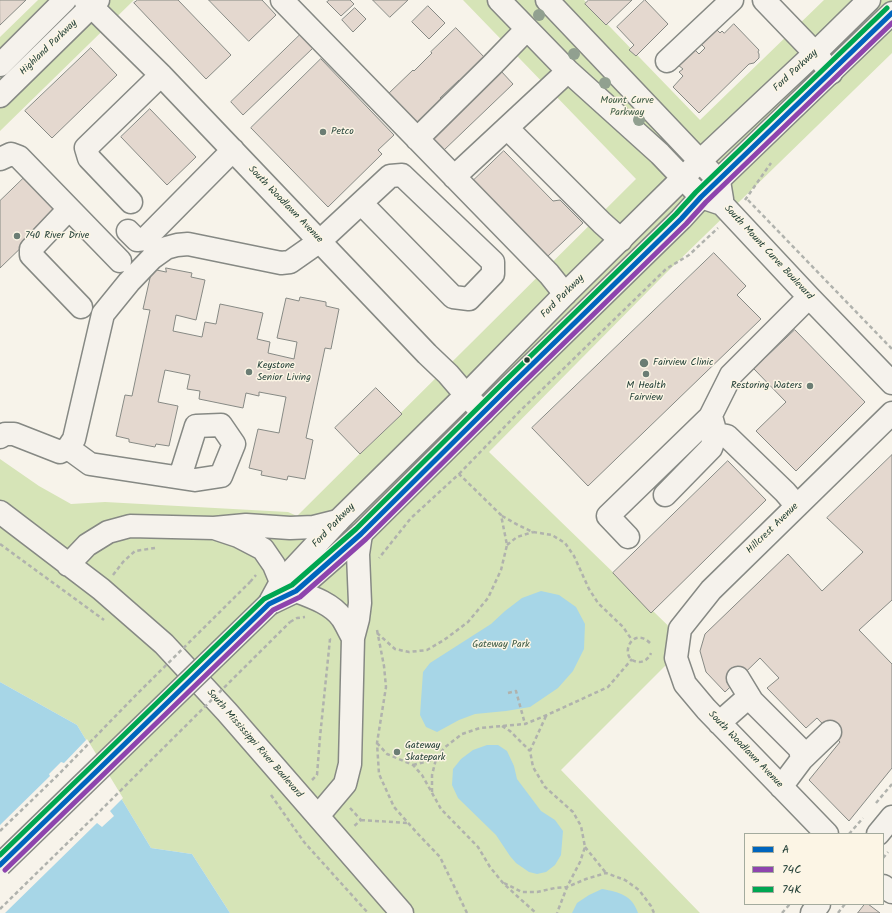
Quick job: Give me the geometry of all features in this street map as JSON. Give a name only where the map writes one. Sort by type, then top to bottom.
[{"type":"street","points":[[0,65],[65,0]]},
{"type":"street","points":[[282,0],[549,274],[565,294]]},
{"type":"street","name":"South Mount Curve Boulevard","points":[[499,0],[568,71],[660,154],[701,197],[727,209],[892,383]]},
{"type":"street","points":[[547,0],[719,181],[727,209]]},
{"type":"street","points":[[667,61],[732,0]]},
{"type":"street","points":[[764,0],[815,53],[831,73]]},
{"type":"street","name":"Ford Parkway","points":[[289,586],[338,521],[700,161],[869,0]]},
{"type":"street","name":"South Woodlawn Avenue","points":[[91,2],[106,20],[161,75],[427,354],[448,374],[483,413]]},
{"type":"street","name":"Highland Parkway","points":[[0,96],[91,2]]},
{"type":"street","name":"Ford Parkway","points":[[0,865],[269,604],[289,586],[361,534],[681,219],[701,197],[892,13]]},
{"type":"street","points":[[417,139],[527,29]]},
{"type":"street","points":[[454,177],[568,71]]},
{"type":"street","points":[[131,202],[89,158],[86,148],[161,75]]},
{"type":"street","points":[[507,128],[621,240]]},
{"type":"street","points":[[128,231],[137,240],[145,239],[233,150]]},
{"type":"street","points":[[0,159],[11,154],[19,157],[120,261]]},
{"type":"street","points":[[0,170],[3,172],[0,175]]},
{"type":"street","points":[[0,437],[5,434],[14,434],[60,452],[68,448],[74,439],[103,314],[129,282],[152,258],[166,248],[188,244],[281,263],[290,262],[320,241],[360,203],[390,176],[402,175],[493,262],[493,274],[469,299],[453,297],[360,203]]},
{"type":"street","points":[[69,209],[31,249],[31,255],[82,307]]},
{"type":"street","points":[[665,495],[711,448],[713,425],[732,375],[809,296]]},
{"type":"street","name":"Hillcrest Avenue","points":[[676,658],[680,629],[711,590],[892,413]]},
{"type":"street","points":[[713,425],[727,436],[785,492],[797,506]]},
{"type":"street","points":[[628,537],[608,516],[713,425]]},
{"type":"street","points":[[68,448],[90,464],[180,477]]},
{"type":"street","name":"South Mississippi River Boulevard","points":[[0,512],[101,589],[164,644],[228,712],[402,913]]},
{"type":"street","points":[[68,565],[87,546],[108,532],[130,526],[214,528],[246,525],[290,528],[314,527],[338,521]]},
{"type":"street","points":[[214,528],[238,536],[263,549],[289,586],[314,598],[316,610],[331,608],[341,617],[353,638]]},
{"type":"street","points":[[318,816],[345,784],[350,764],[353,638],[360,604],[358,554],[361,534]]},
{"type":"street","name":"South Woodlawn Avenue","points":[[676,658],[685,684],[706,709],[826,833]]},
{"type":"street","points":[[738,678],[752,701],[800,749],[802,759]]},
{"type":"street","points":[[719,723],[744,701],[752,701]]},
{"type":"street","points":[[781,787],[802,759],[830,732]]},
{"type":"street","points":[[879,833],[892,817]]},
{"type":"street","points":[[812,913],[818,905]]},
{"type":"path","points":[[378,559],[411,518],[459,474],[666,269],[689,255],[727,209],[747,199],[771,163]]},
{"type":"path","points":[[743,195],[892,349]]},
{"type":"path","points":[[459,474],[501,516],[533,532],[552,535],[565,543],[574,556],[589,589],[598,603],[623,627],[632,640]]},
{"type":"path","points":[[377,634],[395,649],[409,652],[427,650],[444,640],[468,622],[488,598],[501,570],[507,545],[501,516]]},
{"type":"path","points":[[507,545],[517,537],[533,532]]},
{"type":"path","points":[[0,544],[86,607]]},
{"type":"path","points":[[116,571],[122,562],[135,551],[160,548]]},
{"type":"path","points":[[0,831],[60,773],[258,573]]},
{"type":"path","points":[[0,909],[290,622],[316,610]]},
{"type":"path","points":[[376,628],[384,666],[386,687],[377,743],[379,774],[394,807],[440,857],[467,913]]},
{"type":"path","points":[[312,780],[317,775],[330,639],[327,634]]},
{"type":"path","points":[[650,643],[639,637],[632,640],[628,650],[630,657],[640,662],[647,660],[651,653]]},
{"type":"path","points":[[432,792],[432,775],[436,759],[444,748],[462,734],[480,728],[525,724],[547,715],[608,687],[632,659]]},
{"type":"path","points":[[508,693],[516,691],[525,724]]},
{"type":"path","points":[[530,751],[547,715]]},
{"type":"path","points":[[502,726],[510,731],[530,751],[533,767],[545,787],[573,812],[581,826],[585,847],[606,873],[625,880],[639,890],[651,906],[654,913]]},
{"type":"path","points":[[377,743],[387,754],[413,765],[422,775],[441,809],[478,847],[490,867],[503,883],[536,913]]},
{"type":"path","points":[[413,765],[436,759]]},
{"type":"path","points":[[317,775],[320,778]]},
{"type":"path","points":[[348,806],[361,820],[408,823]]},
{"type":"path","points":[[281,809],[304,842],[368,913]]},
{"type":"path","points":[[352,828],[361,820]]},
{"type":"path","points":[[557,913],[580,862],[585,847]]},
{"type":"path","points":[[318,858],[323,854]]},
{"type":"path","points":[[503,883],[522,892],[537,892],[555,888],[567,888],[586,879],[606,873]]},
{"type":"path","points":[[782,913],[789,905]]},
{"type":"path","points":[[838,913],[844,905]]},
{"type":"green space","points":[[38,0],[134,0],[0,131],[0,37]]},
{"type":"green space","points":[[463,0],[584,0],[700,120],[824,0],[892,0],[892,53],[665,274],[489,452],[687,644],[561,770],[700,913],[230,913],[192,854],[151,848],[77,725],[0,682],[0,459],[39,486],[71,504],[105,502],[288,512],[297,516],[636,179]]},
{"type":"water","points":[[541,591],[559,595],[576,607],[585,624],[584,649],[573,671],[558,688],[530,707],[475,714],[459,720],[437,732],[426,727],[420,715],[423,672],[430,663],[491,624],[522,598]]},
{"type":"water","points":[[0,682],[77,725],[151,848],[192,854],[230,913],[0,913]]},
{"type":"water","points":[[487,745],[498,745],[507,751],[514,766],[517,779],[541,811],[555,820],[563,831],[561,855],[555,865],[546,872],[537,874],[529,872],[516,863],[496,835],[458,798],[452,785],[453,769],[461,759],[473,750]]},
{"type":"water","points":[[602,889],[614,891],[624,895],[632,902],[638,913],[572,913],[577,903]]},
{"type":"pier","points":[[87,739],[123,798],[110,811],[114,816],[102,827],[97,823],[5,913],[0,913],[0,825],[50,776],[49,774],[61,762],[64,763]]},
{"type":"building","points":[[0,0],[26,0],[0,25]]},
{"type":"building","points":[[138,0],[178,0],[231,55],[206,79],[134,3]]},
{"type":"building","points":[[209,0],[262,0],[276,15],[249,41]]},
{"type":"building","points":[[330,0],[350,0],[354,4],[341,16],[327,2]]},
{"type":"building","points":[[373,0],[408,0],[390,17]]},
{"type":"building","points":[[589,0],[632,0],[606,25],[585,4]]},
{"type":"building","points":[[645,0],[668,24],[636,56],[629,50],[634,45],[617,27]]},
{"type":"building","points":[[428,6],[445,23],[429,39],[412,22]]},
{"type":"building","points":[[355,8],[366,19],[353,32],[342,20]]},
{"type":"building","points":[[734,24],[759,50],[759,58],[754,63],[749,64],[699,113],[673,87],[683,76],[679,72],[683,69],[678,65],[694,49],[699,54],[705,48],[700,43],[715,28],[720,33],[722,31],[724,33]]},
{"type":"building","points":[[456,28],[486,59],[461,83],[459,80],[440,98],[443,101],[418,125],[388,94],[413,70],[414,71]]},
{"type":"building","points":[[300,35],[313,48],[243,115],[231,102]]},
{"type":"building","points":[[91,48],[117,75],[52,138],[25,111]]},
{"type":"building","name":"Petco","points":[[321,59],[394,135],[378,150],[382,154],[328,207],[251,128]]},
{"type":"building","points":[[501,71],[513,84],[443,151],[431,139]]},
{"type":"building","points":[[150,109],[196,157],[167,185],[121,137]]},
{"type":"building","points":[[504,151],[553,201],[560,200],[583,223],[547,257],[473,181]]},
{"type":"building","name":"740 River Drive","points":[[26,176],[59,211],[0,268],[0,201]]},
{"type":"building","name":"M Health Fairview","points":[[714,253],[746,286],[737,295],[761,319],[588,486],[532,428]]},
{"type":"building","name":"Keystone Senior Living","points":[[166,268],[192,273],[191,277],[205,280],[196,320],[176,315],[173,331],[202,337],[205,322],[216,324],[220,304],[263,313],[257,339],[270,342],[268,353],[294,359],[297,342],[277,338],[286,298],[299,301],[300,297],[326,302],[326,306],[339,309],[331,349],[325,348],[306,438],[313,440],[305,479],[288,476],[287,480],[261,475],[262,471],[249,468],[258,429],[279,433],[286,397],[259,392],[259,396],[246,393],[243,408],[199,399],[200,391],[187,389],[190,375],[165,370],[158,402],[178,406],[169,446],[156,444],[155,447],[129,442],[129,439],[116,436],[125,395],[132,396],[150,310],[143,309],[152,269],[166,272]]},
{"type":"building","name":"Restoring Waters","points":[[795,330],[865,402],[796,471],[756,431],[786,402],[754,369]]},
{"type":"building","points":[[376,388],[402,414],[360,454],[335,428]]},
{"type":"building","points":[[892,455],[892,600],[859,630],[892,664],[892,768],[849,821],[809,780],[840,742],[817,718],[806,728],[767,688],[779,678],[760,658],[725,692],[706,672],[700,651],[705,634],[788,554],[822,591],[863,552],[827,518]]},
{"type":"building","points":[[728,461],[766,500],[651,613],[613,573]]},
{"type":"building","points":[[864,905],[869,905],[880,913],[858,913]]},
{"type":"transit line","name":"74K","points":[[0,855],[264,599],[292,585],[356,529],[676,214],[696,192],[887,8]]},
{"type":"transit line","name":"A","points":[[0,865],[269,604],[296,591],[361,534],[681,219],[701,197],[892,13]]},
{"type":"transit line","name":"74C","points":[[5,870],[273,610],[300,597],[366,539],[686,224],[706,202],[892,23]]},
{"type":"place","name":"Petco","points":[[323,132]]},
{"type":"place","name":"740 River Drive","points":[[17,236]]},
{"type":"place","name":"Fairview Clinic","points":[[644,363]]},
{"type":"place","name":"Keystone Senior Living","points":[[249,372]]},
{"type":"place","name":"M Health Fairview","points":[[646,374]]},
{"type":"place","name":"Restoring Waters","points":[[810,386]]},
{"type":"place","name":"Gateway Skatepark","points":[[397,752]]},
{"type":"park label","name":"Mount Curve Parkway","points":[[627,106]]},
{"type":"park label","name":"Gateway Park","points":[[501,645]]}]
